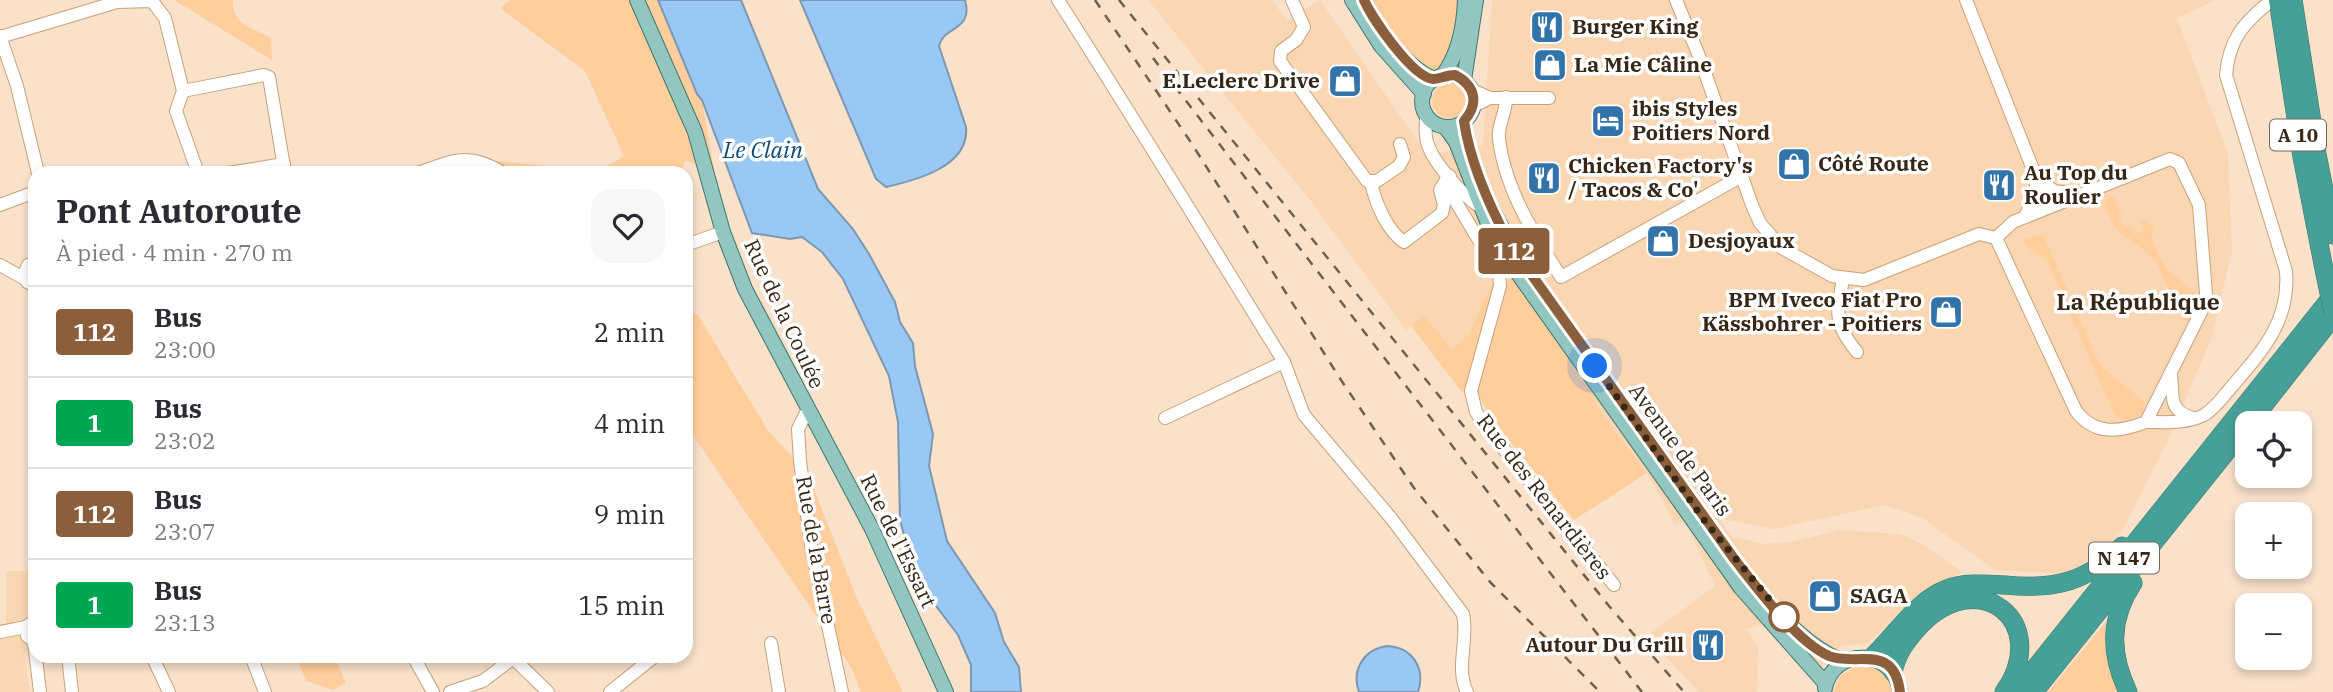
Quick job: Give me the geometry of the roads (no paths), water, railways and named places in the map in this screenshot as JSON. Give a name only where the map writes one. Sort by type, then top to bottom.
[{"type":"highway","name":"A 10","points":[[2278,0],[2302,157],[2333,314]]},
{"type":"highway","name":"A 10","points":[[2292,0],[2333,234]]},
{"type":"highway","points":[[2327,203],[2333,223]]},
{"type":"highway","name":"N 147","points":[[2254,411],[2333,295]]},
{"type":"highway","points":[[2270,397],[2333,314]]},
{"type":"highway","points":[[2257,411],[2300,367],[2333,325]]},
{"type":"highway","points":[[1871,657],[1924,603],[1947,589],[1978,584],[2052,587],[2093,572],[2145,522],[2201,454],[2235,431]]},
{"type":"highway","name":"N 147","points":[[2016,692],[2235,436]]},
{"type":"highway","name":"N 147","points":[[2034,692],[2235,437]]},
{"type":"highway","points":[[2127,692],[2113,645],[2115,622],[2121,604],[2147,563],[2235,449]]},
{"type":"highway","points":[[1893,672],[1902,646],[1934,611],[1951,601],[1980,600],[2002,610],[2018,634],[2019,661],[2004,692]]},
{"type":"main road","points":[[637,0],[695,132],[723,232]]},
{"type":"main road","points":[[1352,0],[1381,46],[1424,94],[1426,116],[1446,128],[1464,121],[1474,106],[1468,85],[1476,0]]},
{"type":"main road","points":[[1364,0],[1399,50],[1423,74],[1468,85]]},
{"type":"main road","points":[[1424,94],[1453,62],[1460,41],[1465,0]]},
{"type":"main road","name":"Avenue de Paris","points":[[1464,121],[1468,143],[1488,199],[1509,243],[1647,441],[1764,596],[1818,649],[1844,661]]},
{"type":"main road","name":"Avenue de Paris","points":[[1446,128],[1456,142],[1479,206],[1509,261],[1699,531],[1756,607],[1812,664],[1825,688]]},
{"type":"main road","name":"Rue de la Coulée","points":[[723,232],[745,289],[807,411]]},
{"type":"main road","name":"Rue de l'Essart","points":[[807,411],[872,529],[946,692]]},
{"type":"main road","points":[[1825,688],[1830,674],[1844,661],[1871,657],[1893,672],[1900,692]]},
{"type":"street","points":[[1058,0],[1127,105],[1214,254],[1284,362],[1304,415],[1355,484],[1372,495],[1463,614],[1466,627],[1461,666],[1467,692]]},
{"type":"street","points":[[1292,0],[1304,27],[1296,40],[1281,51],[1280,61],[1364,177],[1371,182],[1377,181],[1403,162],[1400,144]]},
{"type":"street","points":[[1676,0],[1699,55],[1760,223],[1773,239],[1794,257],[1843,280],[1864,280],[1979,234],[1996,238]]},
{"type":"street","points":[[1966,0],[2036,177],[2036,192],[2025,217]]},
{"type":"street","points":[[1996,238],[2082,419],[2101,430],[2112,431],[2146,422],[2175,422],[2193,418],[2203,415],[2217,403],[2266,346],[2282,317],[2286,301],[2286,271],[2281,251],[2232,103],[2226,75],[2232,43],[2245,22],[2272,0]]},
{"type":"street","points":[[36,166],[17,86],[0,36],[117,2],[152,1],[165,18],[183,90],[176,111],[196,166]]},
{"type":"street","points":[[183,90],[264,75],[270,77],[284,166]]},
{"type":"street","points":[[1468,85],[1490,98]]},
{"type":"street","points":[[1506,97],[1499,136],[1507,173],[1533,232],[1561,277],[1742,176]]},
{"type":"street","points":[[1474,106],[1490,98],[1549,98]]},
{"type":"street","name":"Rue des Renardières","points":[[1426,116],[1427,144],[1448,178],[1468,199],[1479,206]]},
{"type":"street","points":[[2036,177],[2054,191],[2078,194],[2092,192],[2170,159],[2179,163],[2199,205],[2206,294],[2195,326],[2146,422]]},
{"type":"street","points":[[437,166],[454,160],[478,160],[490,166]]},
{"type":"street","points":[[1371,182],[1373,194],[1395,236],[1404,242],[1442,213],[1444,205],[1440,190],[1448,178]]},
{"type":"street","name":"Rue des Renardières","points":[[1448,178],[1449,191],[1499,274],[1496,304],[1471,391],[1476,412],[1614,585]]},
{"type":"street","points":[[1996,238],[2012,222],[2078,194]]},
{"type":"street","points":[[0,205],[28,195]]},
{"type":"street","name":"Rue de la Coulée","points":[[693,242],[723,232]]},
{"type":"street","points":[[0,264],[28,262]]},
{"type":"street","points":[[0,264],[28,284]]},
{"type":"street","points":[[1843,280],[1838,307],[1839,328],[1857,352]]},
{"type":"street","points":[[1165,418],[1284,362]]},
{"type":"street","points":[[2171,374],[2172,403],[2179,412],[2193,418]]},
{"type":"street","name":"Rue de la Barre","points":[[807,411],[798,429],[800,461],[811,545],[842,692]]},
{"type":"street","points":[[0,632],[28,624]]},
{"type":"street","points":[[771,643],[779,692]]},
{"type":"street","points":[[37,663],[40,692]]},
{"type":"street","points":[[69,663],[72,692]]},
{"type":"street","points":[[155,663],[169,692]]},
{"type":"street","points":[[254,663],[265,692]]},
{"type":"street","points":[[417,663],[432,692]]},
{"type":"street","points":[[450,692],[483,681],[506,663]]},
{"type":"street","points":[[519,663],[548,692]]},
{"type":"street","points":[[610,692],[646,663]]},
{"type":"water","name":"Le Clain","points":[[658,0],[741,0],[818,189],[853,229],[869,254],[895,302],[900,322],[913,343],[915,366],[933,434],[929,466],[947,541],[995,613],[1004,642],[1019,667],[1021,692],[971,692],[971,665],[958,635],[933,602],[910,557],[900,520],[898,422],[889,376],[843,279],[822,252],[802,237],[790,239],[752,233],[702,100],[697,94]]},
{"type":"water","points":[[800,0],[965,0],[967,10],[962,23],[946,35],[939,46],[966,127],[960,152],[951,161],[926,175],[886,187],[876,179]]},
{"type":"water","points":[[1387,646],[1404,650],[1415,660],[1420,675],[1418,692],[1359,692],[1357,676],[1361,662],[1372,651]]},
{"type":"railway","points":[[1095,0],[1192,144],[1341,380],[1414,488],[1491,583],[1600,692]]},
{"type":"railway","points":[[1119,0],[1609,606],[1684,692]]},
{"type":"railway","points":[[1153,58],[1642,692]]},
{"type":"place","name":"Burger King","points":[[1547,27]]},
{"type":"place","name":"La Mie Câline","points":[[1550,65]]},
{"type":"place","name":"E.Leclerc Drive","points":[[1345,81]]},
{"type":"place","name":"ibis Styles Poitiers Nord","points":[[1608,121]]},
{"type":"place","name":"Côté Route","points":[[1794,164]]},
{"type":"place","name":"Chicken Factory's / Tacos & Co'","points":[[1544,178]]},
{"type":"place","name":"Au Top du Roulier","points":[[1999,185]]},
{"type":"place","name":"Desjoyaux","points":[[1663,241]]},
{"type":"place","name":"BPM Iveco Fiat Pro Kässbohrer - Poitiers","points":[[1946,312]]},
{"type":"place","name":"SAGA","points":[[1825,596]]},
{"type":"place","name":"Autour Du Grill","points":[[1708,645]]},
{"type":"district","name":"La République","points":[[2138,302]]}]
